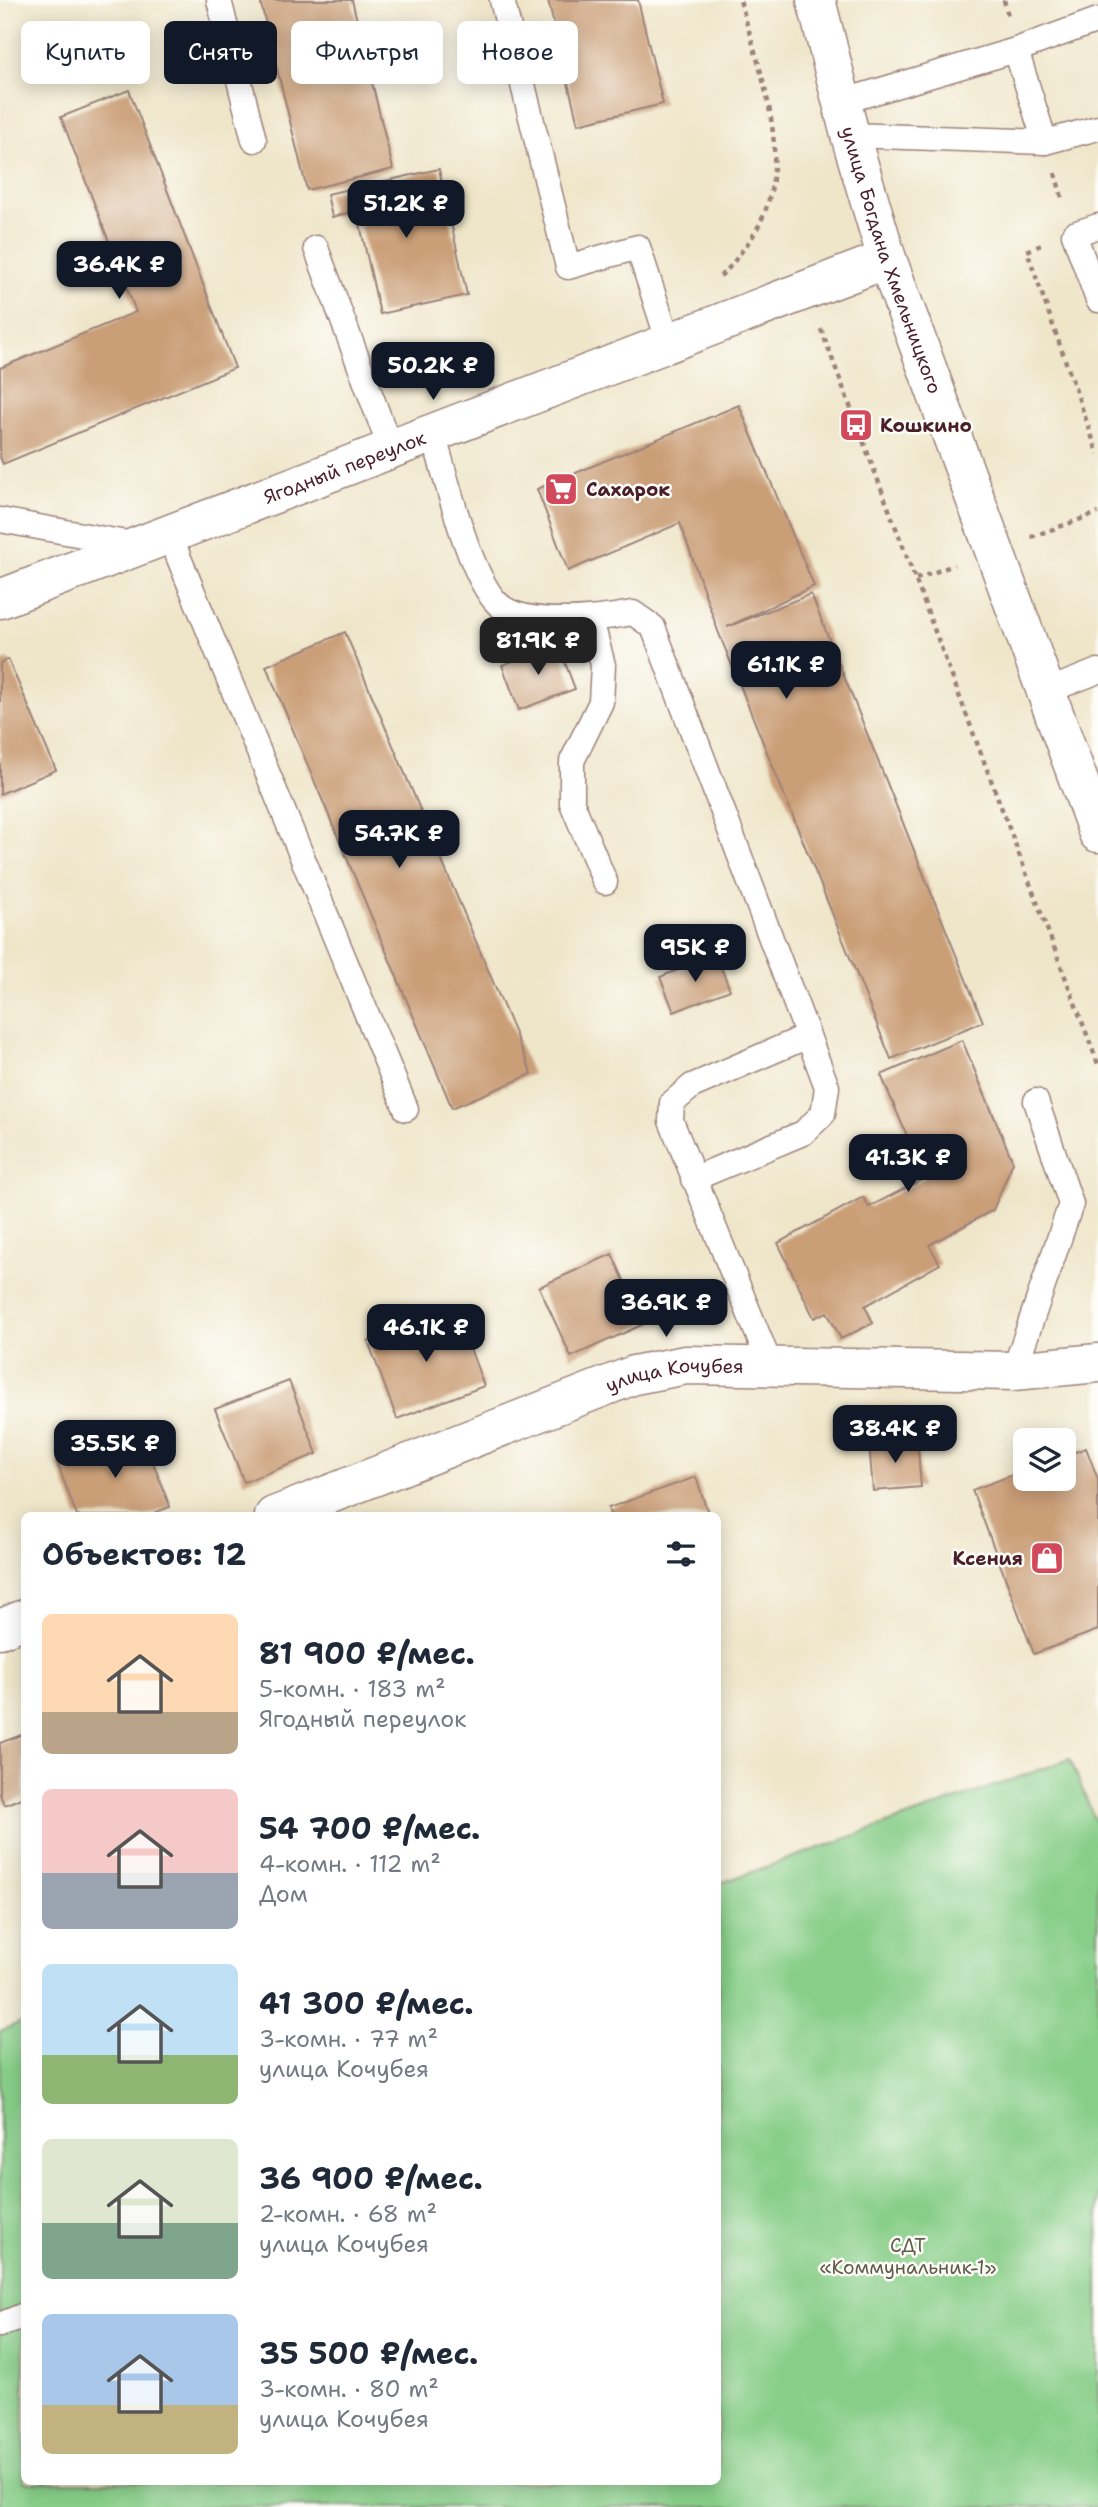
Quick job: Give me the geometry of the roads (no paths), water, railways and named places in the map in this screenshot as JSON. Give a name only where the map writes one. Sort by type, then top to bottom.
[{"type":"street","name":"улица Богдана Хмельницкого","points":[[816,0],[846,119],[887,259],[1098,833]]},
{"type":"street","name":"Ягодный переулок","points":[[0,600],[887,259]]},
{"type":"street","name":"улица Кочубея","points":[[284,1512],[634,1375],[686,1365],[1014,1371],[1098,1363]]},
{"type":"street","points":[[0,1629],[21,1620]]},
{"type":"lane","points":[[219,0],[254,139]]},
{"type":"lane","points":[[502,0],[568,267],[638,247],[669,343]]},
{"type":"lane","points":[[846,119],[1098,20]]},
{"type":"lane","points":[[1016,50],[1045,142]]},
{"type":"lane","points":[[846,119],[1045,142],[1098,128]]},
{"type":"lane","points":[[1098,226],[1074,234],[1098,300]]},
{"type":"lane","points":[[316,248],[391,450]]},
{"type":"lane","points":[[433,434],[473,561],[498,604],[530,618],[591,620],[633,613],[653,627],[827,1087],[823,1114],[803,1133],[693,1179]]},
{"type":"lane","points":[[0,520],[155,540],[405,1109]]},
{"type":"lane","points":[[591,620],[603,665],[601,702],[572,761],[572,803],[605,882]]},
{"type":"lane","points":[[1045,691],[1098,671]]},
{"type":"lane","points":[[771,1367],[671,1121],[672,1103],[692,1086],[807,1036]]},
{"type":"lane","points":[[1014,1371],[1071,1204],[1036,1101]]},
{"type":"lane","points":[[0,2325],[21,2316]]},
{"type":"place","name":"Кошкино","points":[[856,425]]},
{"type":"place","name":"Сахарок","points":[[561,489]]},
{"type":"place","name":"Ксения","points":[[1047,1558]]},
{"type":"park label","name":"СДТ «Коммунальник-1»","points":[[908,2256]]}]
